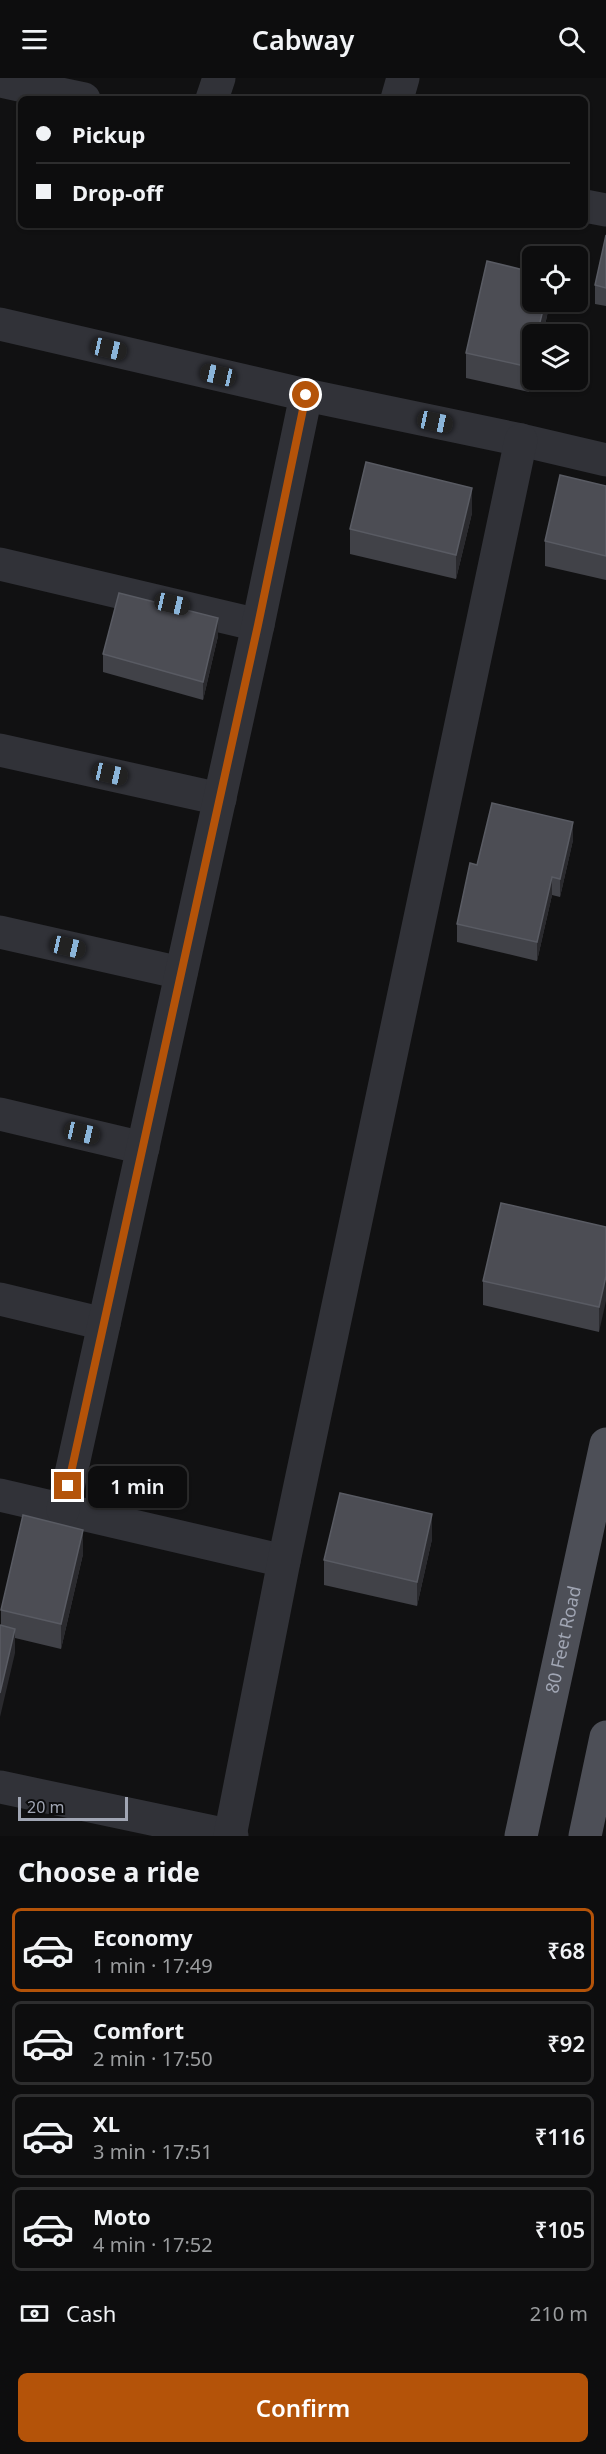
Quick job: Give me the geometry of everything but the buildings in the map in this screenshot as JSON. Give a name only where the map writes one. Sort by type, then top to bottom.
[{"type":"main road","name":"80 Feet Road","points":[[520,1836],[606,1444]]},
{"type":"main road","points":[[585,1836],[606,1737]]},
{"type":"street","points":[[213,96],[219,78]]},
{"type":"street","points":[[398,96],[403,78]]},
{"type":"street","points":[[20,82],[73,96]]},
{"type":"street","points":[[588,207],[606,210]]},
{"type":"street","points":[[0,324],[306,395],[606,460]]},
{"type":"street","points":[[63,1510],[258,625],[306,395]]},
{"type":"street","points":[[0,1787],[231,1836],[284,1561],[521,440]]},
{"type":"street","points":[[0,564],[258,625]]},
{"type":"street","points":[[0,750],[220,799]]},
{"type":"street","points":[[0,932],[181,973]]},
{"type":"street","points":[[0,1114],[143,1148]]},
{"type":"street","points":[[0,1299],[104,1324]]},
{"type":"street","points":[[0,1495],[284,1561]]},
{"type":"route","points":[[68,1486],[258,625],[306,395]]}]
